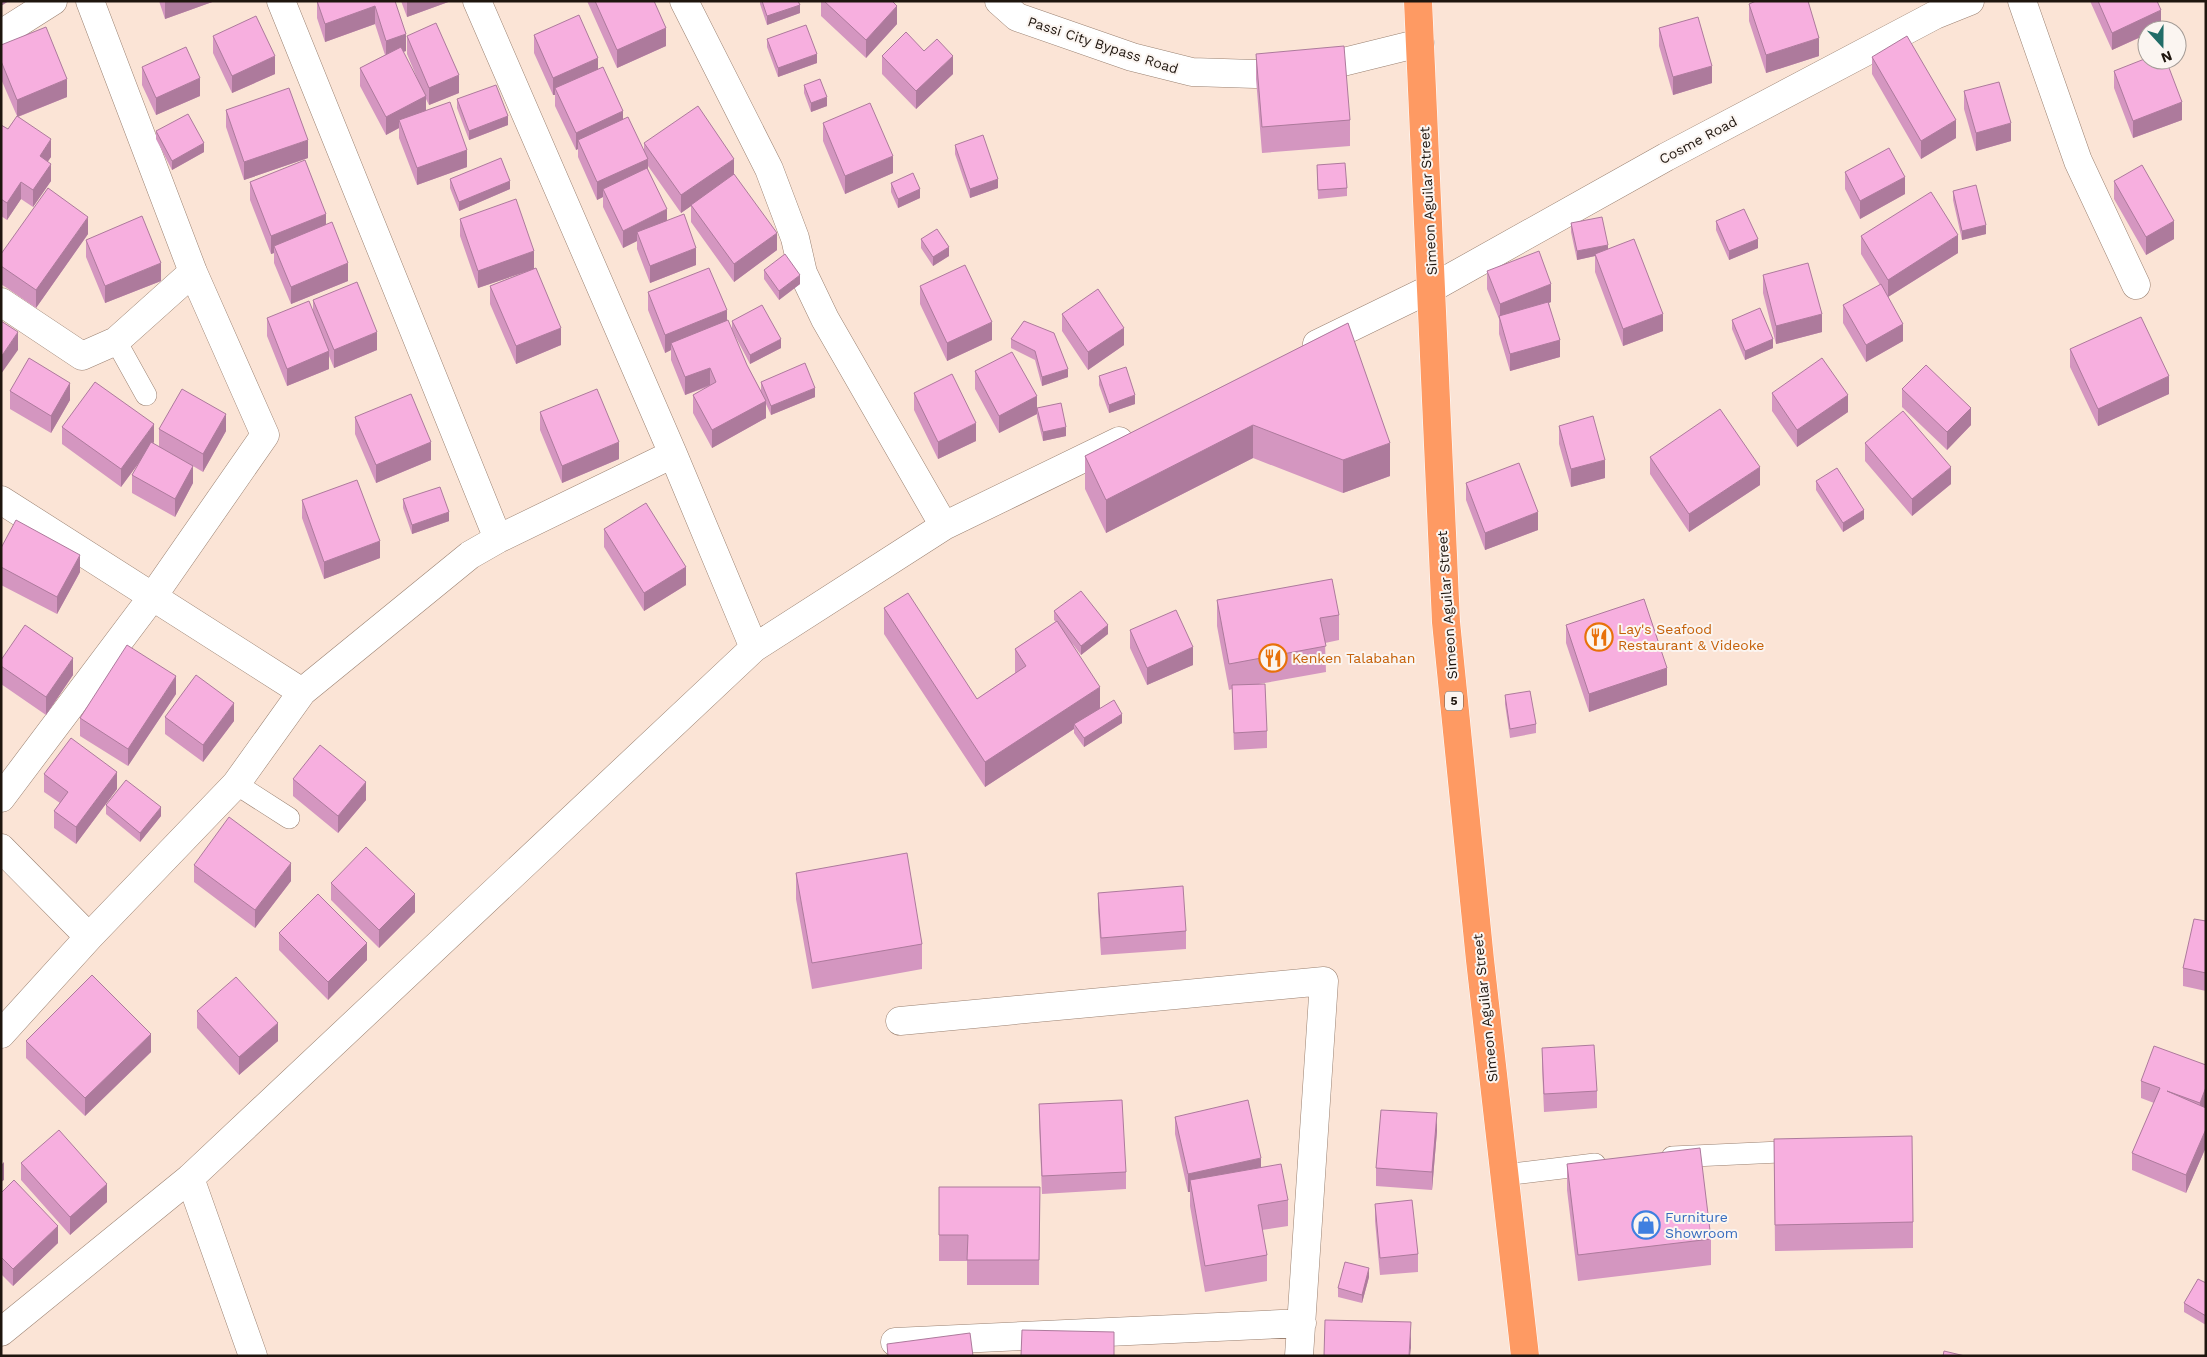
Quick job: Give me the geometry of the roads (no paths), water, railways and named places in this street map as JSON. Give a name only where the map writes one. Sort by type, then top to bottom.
[{"type":"highway","name":"Simeon Aguilar Street","points":[[1418,1],[1446,622],[1481,969],[1525,1356]]},
{"type":"street","points":[[1,34],[53,1]]},
{"type":"street","points":[[1,798],[154,596],[265,435],[193,272],[90,1]]},
{"type":"street","points":[[281,1],[498,539]]},
{"type":"street","points":[[477,1],[674,454],[754,648]]},
{"type":"street","points":[[684,1],[769,169],[794,238],[804,273],[825,319],[944,526]]},
{"type":"street","name":"Passi City Bypass Road","points":[[999,1],[1017,17],[1132,57],[1192,72],[1255,74],[1323,67],[1420,43]]},
{"type":"street","name":"Cosme Road","points":[[1299,353],[1432,288],[1666,156],[1936,15],[1970,1]]},
{"type":"street","points":[[2022,1],[2078,161],[2136,284]]},
{"type":"street","points":[[1,302],[82,356],[116,340],[193,272]]},
{"type":"street","points":[[1,1332],[190,1178],[754,648],[944,526],[1139,431]]},
{"type":"street","points":[[1,1034],[89,937],[236,784],[302,692],[470,555],[498,539],[674,454]]},
{"type":"street","points":[[4,507],[154,596],[302,692]]},
{"type":"street","points":[[1,848],[89,937]]},
{"type":"street","points":[[900,1021],[1324,982],[1299,1356]]},
{"type":"street","points":[[190,1178],[253,1356]]},
{"type":"street","points":[[895,1342],[1302,1323]]},
{"type":"lane","points":[[116,340],[146,395]]},
{"type":"lane","points":[[236,784],[289,818]]},
{"type":"lane","points":[[1653,1158],[1820,1150]]},
{"type":"lane","points":[[1504,1175],[1615,1162]]},
{"type":"place","name":"Lay's Seafood Restaurant & Videoke","points":[[1599,637]]},
{"type":"place","name":"Kenken Talabahan","points":[[1273,658]]},
{"type":"place","name":"Furniture Showroom","points":[[1646,1225]]}]
